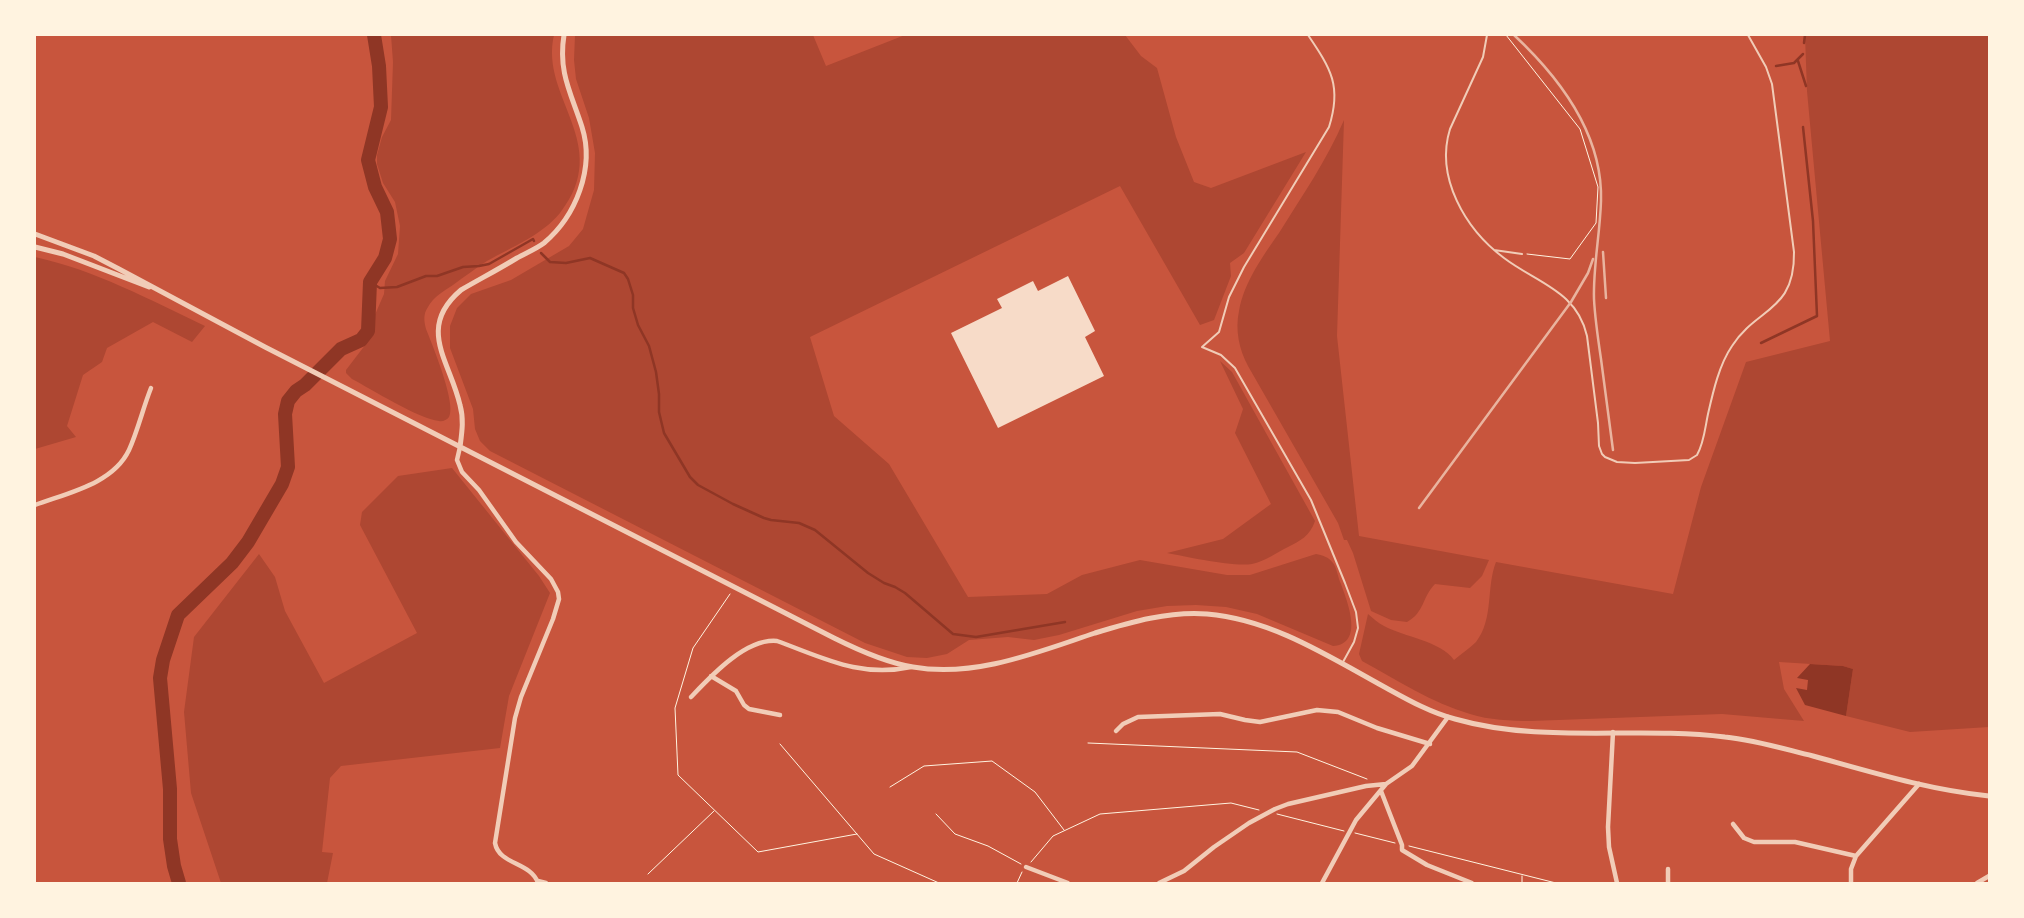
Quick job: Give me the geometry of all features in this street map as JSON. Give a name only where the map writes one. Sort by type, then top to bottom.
[{"type":"street","points":[[546,883],[538,882],[530,871],[501,855],[495,843],[515,718],[521,697],[553,618],[558,592],[551,578],[516,542],[479,490],[462,472],[457,460],[463,420],[456,390],[437,336],[440,317],[453,297],[461,290],[543,244],[558,229],[572,210],[584,178],[586,162],[582,128],[564,78],[562,47],[564,35]]},
{"type":"street","points":[[35,234],[94,256],[265,347],[857,650],[912,667],[944,669],[978,667],[1042,650],[1140,620],[1187,614],[1225,616],[1254,623],[1281,633],[1420,706],[1448,717],[1475,724],[1524,731],[1698,734],[1728,737],[1766,744],[1919,784],[1989,796]]},
{"type":"street","points":[[35,247],[63,254],[152,287]]},
{"type":"street","points":[[35,505],[89,485],[115,468],[128,451],[151,388]]},
{"type":"street","points":[[691,697],[722,667],[749,648],[767,640],[777,641],[833,662],[857,668],[892,671],[912,667]]},
{"type":"street","points":[[711,676],[736,691],[744,705],[749,709],[780,714]]},
{"type":"street","points":[[1116,731],[1123,724],[1138,717],[1220,714],[1260,722],[1317,710],[1338,712],[1377,728],[1430,744]]},
{"type":"street","points":[[1322,883],[1356,820],[1386,784],[1412,766],[1448,717]]},
{"type":"street","points":[[1614,732],[1608,827],[1609,847],[1617,883]]},
{"type":"street","points":[[1159,883],[1178,874],[1214,847],[1269,812],[1288,804],[1386,784]]},
{"type":"street","points":[[1851,883],[1851,869],[1856,856],[1919,784]]},
{"type":"street","points":[[1381,791],[1402,848],[1427,865],[1472,883]]},
{"type":"street","points":[[1733,824],[1744,838],[1754,842],[1795,842],[1856,856]]},
{"type":"street","points":[[1026,867],[1068,883]]},
{"type":"street","points":[[1668,869],[1668,883]]},
{"type":"street","points":[[1977,883],[1989,876]]},
{"type":"lane","points":[[1308,35],[1325,61],[1334,85],[1336,104],[1329,127],[1244,266],[1229,297],[1219,332],[1202,347],[1221,355],[1235,368],[1320,518],[1345,582],[1358,622],[1354,642],[1342,664]]},
{"type":"lane","points":[[1487,35],[1483,57],[1450,129],[1445,153],[1448,177],[1454,194],[1476,231],[1494,250],[1567,299],[1581,317],[1587,336],[1597,413],[1599,446],[1605,457],[1617,462],[1635,463],[1689,460],[1695,457],[1702,444],[1708,413],[1729,350],[1739,337],[1784,296],[1794,272],[1794,252],[1772,84],[1766,67],[1748,35]]},
{"type":"lane","points":[[1494,250],[1522,254]]},
{"type":"path","points":[[1506,35],[1580,129],[1598,188],[1596,223],[1570,259],[1522,254]]},
{"type":"path","points":[[734,587],[693,648],[675,708],[678,775],[758,852],[857,834]]},
{"type":"path","points":[[1088,743],[1297,752],[1379,784]]},
{"type":"path","points":[[780,744],[874,854],[939,883]]},
{"type":"path","points":[[890,787],[924,766],[992,761],[1036,792],[1064,831]]},
{"type":"path","points":[[1017,883],[1020,874],[1053,836],[1100,814],[1231,803],[1349,832],[1402,848],[1556,883]]},
{"type":"path","points":[[648,874],[714,810]]},
{"type":"path","points":[[936,814],[955,834],[988,846],[1026,867]]},
{"type":"path","points":[[1522,875],[1522,883]]},
{"type":"shaded area","points":[[391,35],[554,35],[552,58],[556,80],[578,143],[580,165],[575,188],[553,221],[536,234],[487,261],[442,292],[433,300],[425,312],[426,329],[443,374],[450,400],[451,410],[449,417],[442,421],[430,419],[408,409],[352,379],[346,373],[346,370],[369,340],[374,317],[384,294],[385,281],[398,254],[400,226],[395,202],[383,183],[377,164],[377,155],[382,137],[391,120],[393,62]]},
{"type":"shaded area","points":[[575,35],[813,35],[826,66],[905,35],[1125,35],[1141,56],[1157,68],[1176,137],[1194,182],[1211,188],[1306,152],[1244,253],[1230,263],[1231,276],[1214,320],[1200,325],[1120,186],[810,337],[834,416],[889,464],[968,597],[1047,594],[1082,575],[1140,560],[1227,575],[1250,575],[1316,554],[1330,559],[1336,568],[1350,611],[1351,630],[1349,638],[1343,643],[1333,646],[1257,614],[1226,607],[1167,606],[1137,611],[1059,635],[1034,640],[1008,637],[969,640],[947,654],[927,658],[907,657],[865,643],[490,451],[480,441],[475,429],[473,409],[450,348],[450,326],[457,308],[471,294],[511,280],[569,246],[583,229],[594,190],[595,153],[589,118],[576,79],[574,60]]},
{"type":"shaded area","points":[[1805,35],[1989,35],[1989,727],[1910,732],[1846,716],[1853,669],[1843,666],[1779,662],[1784,689],[1804,721],[1722,714],[1523,721],[1485,718],[1442,704],[1362,661],[1359,654],[1368,614],[1392,630],[1440,648],[1454,660],[1476,642],[1482,633],[1488,613],[1491,582],[1496,562],[1673,594],[1701,487],[1746,362],[1830,341],[1807,91]]},
{"type":"shaded area","points":[[1344,120],[1337,336],[1359,536],[1489,560],[1482,576],[1470,588],[1435,584],[1417,614],[1407,622],[1391,620],[1371,611],[1353,553],[1347,540],[1344,540],[1338,523],[1248,366],[1242,353],[1238,332],[1241,300],[1250,280],[1314,178]]},
{"type":"shaded area","points":[[35,257],[101,278],[205,326],[192,342],[153,322],[107,348],[102,362],[83,375],[67,426],[76,437],[35,449]]},
{"type":"shaded area","points":[[1220,361],[1232,372],[1315,521],[1310,531],[1300,540],[1266,559],[1252,564],[1222,563],[1167,553],[1223,539],[1271,504],[1235,433],[1243,409]]},
{"type":"shaded area","points":[[452,468],[539,576],[550,593],[509,696],[500,748],[341,766],[330,778],[322,852],[333,853],[327,883],[221,883],[191,793],[184,712],[194,637],[259,554],[275,577],[285,611],[324,683],[417,633],[360,525],[362,512],[398,476]]},
{"type":"shaded area","points":[[1810,664],[1843,666],[1853,669],[1846,716],[1805,705],[1796,688],[1807,690],[1808,680],[1797,678]]},
{"type":"building","points":[[1068,276],[1095,331],[1085,337],[1104,376],[998,428],[951,333],[1002,308],[997,299],[1033,281],[1038,291]]},
{"type":"waterway","points":[[179,883],[170,839],[170,789],[160,678],[163,660],[178,615],[232,563],[248,542],[282,484],[288,467],[285,414],[288,401],[296,391],[305,385],[341,349],[361,340],[368,331],[370,282],[385,258],[390,239],[387,212],[375,187],[368,160],[381,107],[379,66],[374,35]]},
{"type":"waterway","points":[[1804,43],[1805,35]]},
{"type":"waterway","points":[[1776,66],[1794,63],[1803,54]]},
{"type":"waterway","points":[[1798,61],[1806,86]]},
{"type":"waterway","points":[[1761,343],[1817,316],[1813,221],[1803,127]]},
{"type":"waterway","points":[[370,282],[380,288],[397,287],[426,276],[437,276],[463,267],[489,264],[533,239],[534,241]]},
{"type":"waterway","points":[[541,253],[550,262],[566,263],[590,258],[624,273],[633,295],[633,308],[638,325],[649,346],[656,372],[659,412],[664,433],[690,477],[698,485],[764,518],[799,523],[815,530],[868,573],[905,593],[953,634],[976,637],[1065,622]]},
{"type":"railway","points":[[1514,35],[1562,89],[1586,130],[1595,153],[1600,176],[1601,201],[1594,299],[1613,450]]},
{"type":"railway","points":[[1603,252],[1606,298]]},
{"type":"railway","points":[[1419,508],[1571,302],[1588,273],[1593,259]]}]
